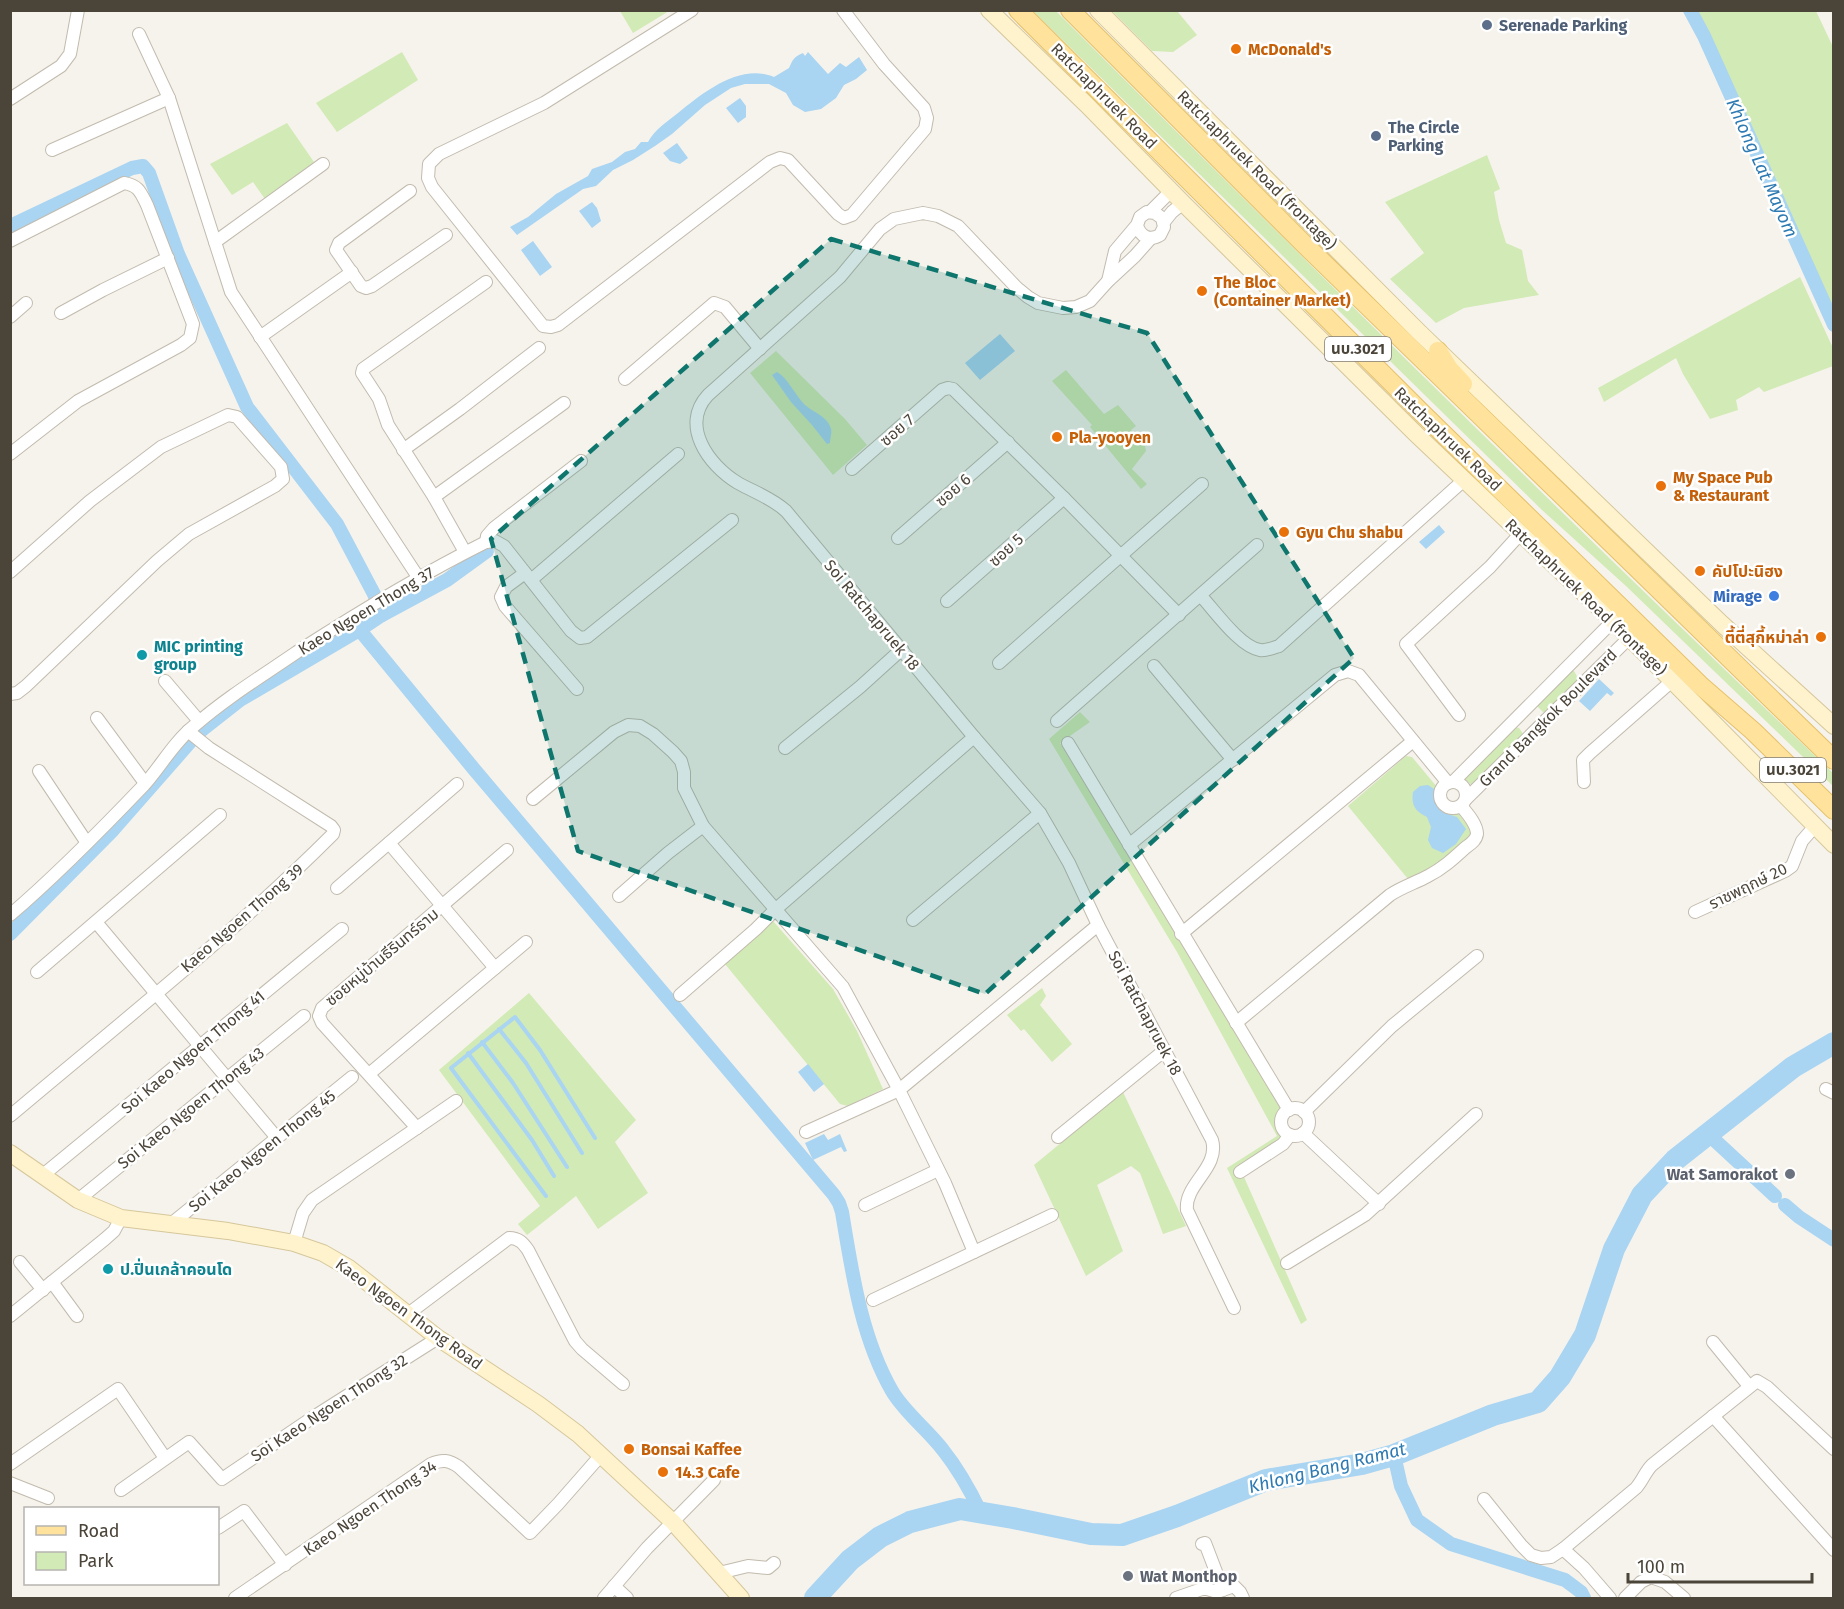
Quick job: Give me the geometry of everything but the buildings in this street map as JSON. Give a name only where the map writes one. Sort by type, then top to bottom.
[{"type":"main road","name":"Ratchaphruek Road (frontage)","points":[[989,10],[1464,480],[1613,621],[1815,826]]},
{"type":"main road","name":"Ratchaphruek Road","points":[[1018,10],[1422,413],[1700,685],[1753,731],[1833,810]]},
{"type":"main road","name":"นบ.3021","points":[[1071,10],[1297,237],[1833,760]]},
{"type":"main road","name":"Ratchaphruek Road (frontage)","points":[[1098,10],[1438,351],[1780,679],[1833,726]]},
{"type":"main road","points":[[1438,351],[1449,369],[1613,534],[1623,555]]},
{"type":"main road","points":[[1629,638],[1700,685]]},
{"type":"main road","points":[[1815,826],[1833,845]]},
{"type":"main road","name":"Kaeo Ngoen Thong Road","points":[[10,1153],[78,1200],[121,1218],[228,1231],[294,1243],[323,1253],[349,1268],[438,1338],[538,1404],[578,1434],[673,1522],[739,1596]]},
{"type":"street","points":[[10,99],[61,66],[70,54],[78,10]]},
{"type":"street","points":[[692,10],[544,102],[439,154],[429,164],[428,178],[432,187],[543,326],[558,325],[770,162],[780,158],[788,160],[838,214],[844,218],[852,215],[925,129],[927,118],[924,108],[884,64],[843,10]]},
{"type":"street","points":[[139,34],[169,98],[231,292],[418,577]]},
{"type":"street","points":[[52,150],[169,98]]},
{"type":"street","points":[[215,242],[323,164]]},
{"type":"street","points":[[10,242],[124,183],[135,185],[140,191],[168,258],[193,324],[190,338],[181,345],[78,400],[10,454]]},
{"type":"street","points":[[410,191],[339,243],[336,250],[362,286],[366,288],[372,286],[446,235]]},
{"type":"street","points":[[1108,281],[1115,251],[1138,227],[1140,217],[1150,212],[1171,191]]},
{"type":"street","name":"Soi Ratchapruek 18","points":[[1183,203],[1164,222],[1160,235],[1151,238],[1090,301],[1076,307],[1063,308],[1038,303],[1017,288],[958,226],[938,216],[923,213],[903,216],[888,222],[840,277],[701,403],[695,426],[707,455],[720,470],[738,483],[776,502],[786,511],[1040,813],[1069,863],[1098,925],[1212,1140],[1214,1148],[1211,1160],[1186,1203],[1187,1210],[1234,1308]]},
{"type":"street","points":[[1150,212],[1159,214],[1164,222]]},
{"type":"street","points":[[1138,227],[1143,236],[1151,238]]},
{"type":"street","points":[[61,314],[168,258]]},
{"type":"street","points":[[260,337],[352,272]]},
{"type":"street","points":[[465,552],[388,424],[379,399],[362,373],[363,369],[486,282]]},
{"type":"street","points":[[10,316],[26,303]]},
{"type":"street","points":[[625,379],[714,303],[725,308],[760,349]]},
{"type":"street","points":[[403,450],[539,348]]},
{"type":"street","name":"ซอย 7","points":[[852,469],[942,390],[948,388],[953,389],[1008,442]]},
{"type":"street","points":[[434,497],[564,403]]},
{"type":"street","points":[[10,572],[90,501],[161,447],[228,415],[237,417],[280,467],[283,478],[275,486],[189,534],[157,561],[26,686],[17,693],[10,694]]},
{"type":"street","points":[[1008,442],[1179,615]]},
{"type":"street","name":"ซอย 6","points":[[898,538],[1008,442]]},
{"type":"street","points":[[577,689],[505,606],[501,597],[506,588],[528,576],[678,454]]},
{"type":"street","points":[[580,461],[494,528],[487,536],[486,542],[495,541],[504,546],[580,638],[587,637],[732,520]]},
{"type":"street","points":[[1201,596],[1243,642],[1258,650],[1278,646],[1464,480]]},
{"type":"street","points":[[999,663],[1203,484]]},
{"type":"street","name":"ซอย 5","points":[[947,602],[1064,498]]},
{"type":"street","points":[[1459,715],[1406,644],[1490,567],[1521,533]]},
{"type":"street","name":"Kaeo Ngoen Thong 37","points":[[10,915],[53,879],[145,783],[189,731],[236,692],[354,615],[418,577],[486,542]]},
{"type":"street","points":[[1057,722],[1257,545]]},
{"type":"street","name":"Grand Bangkok Boulevard","points":[[1450,782],[1613,621]]},
{"type":"street","name":"Grand Bangkok Boulevard","points":[[1463,802],[1629,638]]},
{"type":"street","points":[[785,748],[902,650]]},
{"type":"street","points":[[1154,666],[1233,760]]},
{"type":"street","points":[[1129,845],[1335,675],[1348,671],[1359,675],[1450,782],[1440,793],[1442,802],[1449,807],[1457,808],[1463,802],[1477,832],[1476,839],[1472,843],[1446,866],[1399,889],[1236,1023]]},
{"type":"street","points":[[165,681],[200,721]]},
{"type":"street","points":[[1584,782],[1583,760],[1672,681]]},
{"type":"street","points":[[1530,704],[1546,720]]},
{"type":"street","points":[[97,717],[145,783]]},
{"type":"street","points":[[1517,717],[1532,733]]},
{"type":"street","points":[[533,799],[614,732],[628,725],[640,726],[673,752],[681,761],[684,788],[703,826],[843,987],[899,1090],[974,1252]]},
{"type":"street","name":"Kaeo Ngoen Thong 39","points":[[10,1116],[293,874],[334,832],[331,826],[209,748],[189,731]]},
{"type":"street","points":[[680,995],[974,737]]},
{"type":"street","points":[[1181,934],[1413,741]]},
{"type":"street","points":[[1068,743],[1289,1110]]},
{"type":"street","points":[[39,771],[87,843]]},
{"type":"street","name":"Grand Bangkok Boulevard","points":[[1450,782],[1461,784],[1464,787],[1467,795],[1463,802]]},
{"type":"street","points":[[337,888],[457,784]]},
{"type":"street","points":[[913,920],[1040,813]]},
{"type":"street","points":[[37,972],[220,815]]},
{"type":"street","points":[[619,896],[703,826]]},
{"type":"street","name":"ราชพฤกษ์ 20","points":[[1695,912],[1792,866],[1802,841],[1815,826]]},
{"type":"street","points":[[389,843],[495,968]]},
{"type":"street","name":"ซอยหมู่บ้านธีรินทร์ธาม","points":[[417,1128],[322,1023],[319,1016],[321,1008],[507,850]]},
{"type":"street","points":[[96,922],[277,1138]]},
{"type":"street","points":[[806,1132],[899,1090],[1098,925]]},
{"type":"street","name":"Soi Kaeo Ngoen Thong 41","points":[[43,1175],[342,928]]},
{"type":"street","points":[[369,1074],[526,942]]},
{"type":"street","points":[[1304,1112],[1392,1026],[1477,956]]},
{"type":"street","name":"Soi Kaeo Ngoen Thong 43","points":[[78,1200],[304,1016]]},
{"type":"street","points":[[1058,1137],[1165,1050]]},
{"type":"street","name":"Soi Kaeo Ngoen Thong 45","points":[[171,1224],[352,1077]]},
{"type":"street","points":[[294,1243],[303,1213],[312,1200],[456,1101]]},
{"type":"street","points":[[1295,1108],[1304,1112],[1309,1119],[1304,1133],[1297,1136],[1285,1132],[1281,1123],[1284,1114],[1289,1110],[1295,1108]]},
{"type":"street","points":[[1287,1263],[1363,1217],[1476,1114]]},
{"type":"street","points":[[1304,1133],[1379,1204]]},
{"type":"street","points":[[1240,1172],[1283,1144],[1290,1135]]},
{"type":"street","points":[[865,1205],[938,1170]]},
{"type":"street","points":[[873,1300],[1052,1215]]},
{"type":"street","points":[[10,1316],[105,1239],[114,1231],[121,1218]]},
{"type":"street","points":[[408,1314],[509,1238],[516,1238],[528,1250],[575,1341],[582,1350],[623,1384]]},
{"type":"street","points":[[20,1262],[77,1316]]},
{"type":"street","name":"Soi Kaeo Ngoen Thong 32","points":[[167,1456],[189,1442],[222,1479],[312,1418],[438,1338]]},
{"type":"street","points":[[1713,1342],[1749,1386]]},
{"type":"street","points":[[1484,1499],[1531,1555],[1541,1558],[1551,1557],[1636,1488],[1645,1471],[1652,1465],[1757,1381],[1767,1387],[1833,1449]]},
{"type":"street","points":[[10,1464],[118,1389],[163,1455],[167,1456],[121,1490]]},
{"type":"street","points":[[1713,1416],[1833,1550]]},
{"type":"street","name":"Kaeo Ngoen Thong 34","points":[[235,1599],[439,1460],[452,1462],[459,1467],[530,1533],[601,1455]]},
{"type":"street","points":[[604,1599],[647,1548],[714,1480]]},
{"type":"street","points":[[10,1483],[48,1497]]},
{"type":"street","points":[[219,1527],[244,1511],[285,1565]]},
{"type":"street","points":[[1202,1544],[1205,1543],[1223,1590]]},
{"type":"street","points":[[1563,1549],[1584,1568],[1610,1599]]},
{"type":"street","points":[[719,1573],[748,1566],[768,1568],[774,1563]]},
{"type":"street","points":[[1625,1599],[1641,1582],[1651,1577],[1665,1582],[1684,1599]]},
{"type":"street","points":[[614,1587],[627,1599]]},
{"type":"street","points":[[1176,1599],[1202,1589],[1208,1588],[1214,1592],[1234,1587],[1243,1599]]},
{"type":"highlighted area","points":[[831,239],[1147,333],[1354,658],[985,994],[578,851],[491,539]]},
{"type":"green space","points":[[620,11],[669,11],[633,33]]},
{"type":"green space","points":[[1033,11],[1056,11],[1442,395],[1833,773],[1833,786],[1626,586],[1542,510]]},
{"type":"green space","points":[[1112,11],[1177,11],[1197,35],[1173,52],[1152,51]]},
{"type":"green space","points":[[1696,11],[1816,11],[1833,47],[1833,316],[1715,48]]},
{"type":"green space","points":[[402,52],[418,80],[337,132],[316,103]]},
{"type":"green space","points":[[287,123],[314,162],[265,199],[253,182],[232,195],[210,164]]},
{"type":"green space","points":[[1487,155],[1500,189],[1494,192],[1506,243],[1522,250],[1528,281],[1539,295],[1464,308],[1436,323],[1390,279],[1424,253],[1385,202]]},
{"type":"green space","points":[[1800,277],[1833,348],[1833,366],[1764,392],[1759,387],[1736,400],[1738,410],[1710,419],[1676,358],[1604,402],[1598,388]]},
{"type":"green space","points":[[776,351],[845,419],[867,445],[833,475],[750,373]]},
{"type":"green space","points":[[1066,370],[1104,414],[1118,405],[1136,426],[1131,430],[1145,446],[1146,451],[1132,469],[1147,484],[1141,489],[1090,427],[1092,425],[1052,381]]},
{"type":"green space","points":[[1569,670],[1574,671],[1579,680],[1549,712],[1544,713],[1536,705]]},
{"type":"green space","points":[[1080,712],[1090,722],[1060,743],[1283,1110],[1279,1119],[1282,1141],[1235,1170],[1239,1179],[1244,1177],[1307,1320],[1301,1324],[1227,1168],[1277,1136],[1177,952],[1049,739]]},
{"type":"green space","points":[[1515,727],[1519,728],[1524,735],[1472,785],[1463,778]]},
{"type":"green space","points":[[1406,756],[1412,757],[1437,787],[1439,803],[1446,811],[1457,812],[1472,831],[1462,847],[1420,876],[1408,879],[1348,806]]},
{"type":"green space","points":[[773,921],[833,989],[857,1031],[883,1089],[848,1106],[840,1104],[725,964]]},
{"type":"green space","points":[[1042,988],[1046,996],[1040,1005],[1072,1044],[1052,1062],[1024,1029],[1021,1031],[1007,1015]]},
{"type":"green space","points":[[529,993],[636,1120],[615,1142],[648,1193],[598,1229],[576,1196],[527,1235],[518,1224],[540,1206],[439,1070]]},
{"type":"green space","points":[[1123,1092],[1186,1226],[1163,1234],[1140,1173],[1131,1166],[1097,1185],[1123,1251],[1086,1276],[1034,1165]]},
{"type":"water","points":[[808,52],[828,74],[840,63],[846,67],[859,57],[867,70],[844,85],[836,98],[821,109],[805,112],[793,105],[786,93],[769,84],[745,84],[731,88],[705,105],[655,146],[613,170],[596,186],[583,189],[517,235],[510,227],[528,217],[556,194],[588,176],[592,169],[612,162],[625,152],[635,149],[641,142],[648,142],[662,126],[711,89],[723,82],[748,74],[774,77],[789,68],[797,56],[803,53],[805,56]]},
{"type":"water","points":[[740,98],[746,106],[746,117],[738,123],[726,108]]},
{"type":"water","points":[[677,143],[688,158],[680,164],[670,161],[663,153]]},
{"type":"water","points":[[592,202],[597,208],[601,221],[592,228],[579,211]]},
{"type":"water","points":[[533,241],[552,267],[540,276],[521,250]]},
{"type":"water","points":[[1000,334],[1015,351],[980,380],[965,363]]},
{"type":"water","points":[[777,372],[785,378],[804,404],[827,421],[831,431],[830,443],[827,444],[791,402],[772,375]]},
{"type":"water","points":[[1439,525],[1445,532],[1426,549],[1419,542]]},
{"type":"water","points":[[1599,679],[1614,693],[1611,696],[1607,693],[1590,711],[1579,701]]},
{"type":"water","points":[[1428,785],[1434,789],[1437,804],[1445,813],[1457,817],[1466,829],[1456,844],[1443,853],[1432,848],[1428,840],[1431,827],[1427,817],[1413,804],[1413,792],[1420,786]]},
{"type":"water","points":[[808,1064],[824,1084],[814,1092],[798,1072]]},
{"type":"water","points":[[824,1134],[828,1140],[840,1134],[847,1151],[844,1152],[841,1147],[813,1160],[805,1143]]},
{"type":"waterway","name":"Khlong Lat Mayom","points":[[1690,10],[1704,36],[1834,325]]},
{"type":"waterway","points":[[10,226],[132,168],[143,166],[149,173],[178,254],[247,407],[337,524],[374,594],[382,615],[361,629],[363,634],[473,768],[834,1195],[842,1212],[859,1304],[881,1370],[897,1399],[954,1465],[981,1513]]},
{"type":"waterway","points":[[382,615],[447,580],[487,551]]},
{"type":"waterway","points":[[10,934],[113,830],[198,733],[240,700],[361,629]]},
{"type":"waterway","points":[[546,1196],[451,1068],[515,1017],[540,1050],[595,1138]]},
{"type":"waterway","points":[[499,1029],[526,1063],[582,1153]]},
{"type":"waterway","points":[[482,1042],[513,1083],[567,1167]]},
{"type":"waterway","name":"Khlong Bang Ramat","points":[[815,1598],[850,1560],[880,1537],[910,1522],[960,1509],[1091,1534],[1122,1535],[1177,1516],[1266,1480],[1362,1464],[1394,1455],[1493,1415],[1538,1402],[1560,1377],[1585,1335],[1614,1249],[1642,1195],[1675,1160],[1793,1067],[1834,1043]]},
{"type":"waterway","points":[[468,1053],[532,1140],[554,1176]]},
{"type":"waterway","points":[[1708,1134],[1775,1196]]},
{"type":"waterway","points":[[1785,1205],[1834,1240]]},
{"type":"waterway","points":[[1394,1455],[1401,1486],[1417,1520],[1451,1544],[1565,1580],[1581,1592],[1584,1598]]},
{"type":"place","name":"Serenade Parking","points":[[1487,25]]},
{"type":"place","name":"McDonald's","points":[[1236,49]]},
{"type":"place","name":"The Circle Parking","points":[[1376,136]]},
{"type":"place","name":"The Bloc (Container Market)","points":[[1202,291]]},
{"type":"place","name":"Pla-yooyen","points":[[1057,437]]},
{"type":"place","name":"My Space Pub & Restaurant","points":[[1661,486]]},
{"type":"place","name":"Gyu Chu shabu","points":[[1284,532]]},
{"type":"place","name":"คัปโปะนิฮง","points":[[1700,571]]},
{"type":"place","name":"Mirage","points":[[1774,596]]},
{"type":"place","name":"ตี้ตี่สุกี้หม่าล่า","points":[[1821,637]]},
{"type":"place","name":"MIC printing group","points":[[142,655]]},
{"type":"place","name":"Wat Samorakot","points":[[1790,1174]]},
{"type":"place","name":"ป.ปิ่นเกล้าคอนโด","points":[[108,1269]]},
{"type":"place","name":"Bonsai Kaffee","points":[[629,1449]]},
{"type":"place","name":"14.3 Cafe","points":[[663,1472]]},
{"type":"place","name":"Wat Monthop","points":[[1128,1576]]}]
